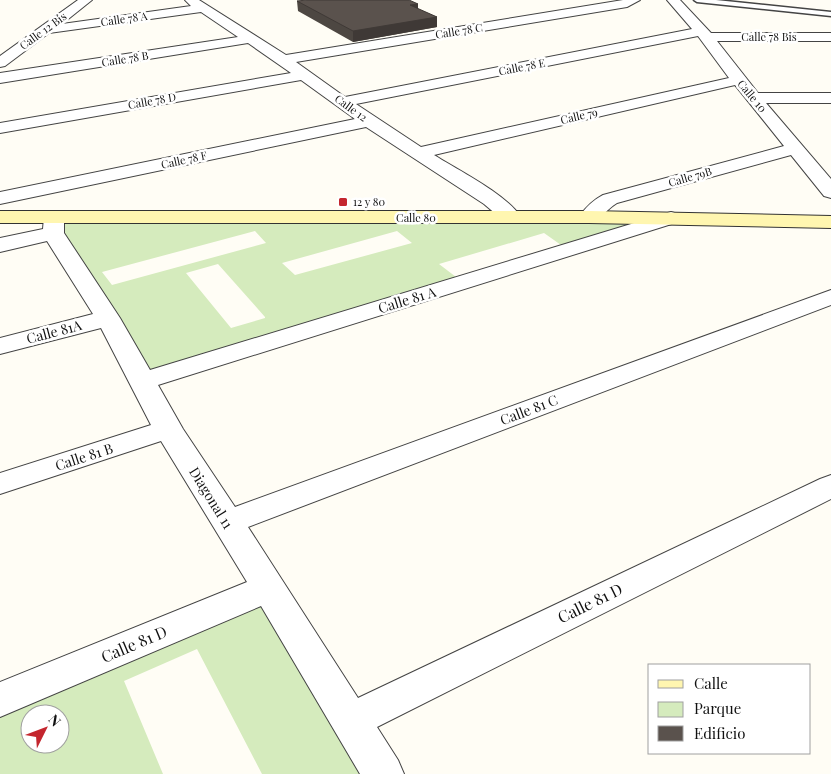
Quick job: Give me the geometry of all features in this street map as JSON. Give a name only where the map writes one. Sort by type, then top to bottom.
[{"type":"street","name":"Calle 12 Bis","points":[[0,62],[86,0]]},
{"type":"street","name":"Calle 78 C","points":[[283,60],[627,3],[634,0]]},
{"type":"street","name":"Calle 10","points":[[673,0],[704,34],[739,80],[831,192]]},
{"type":"street","name":"Calle 78 A","points":[[40,33],[197,4]]},
{"type":"street","name":"Calle 12","points":[[197,4],[283,60],[369,121],[492,200],[511,217]]},
{"type":"street","points":[[9,37],[40,33]]},
{"type":"street","name":"Calle 78 Bis","points":[[704,34],[831,37]]},
{"type":"street","name":"Calle 78 E","points":[[342,102],[704,34]]},
{"type":"street","name":"Calle 78 B","points":[[0,78],[250,39]]},
{"type":"street","name":"Calle 78 D","points":[[0,128],[303,75]]},
{"type":"street","name":"Calle 79","points":[[419,153],[739,80]]},
{"type":"street","points":[[755,98],[831,98]]},
{"type":"street","name":"Calle 78 F","points":[[0,198],[369,121]]},
{"type":"street","name":"Calle 79B","points":[[589,217],[597,207],[610,199],[778,152],[797,149]]},
{"type":"street","name":"Calle 80","points":[[0,217],[53,225],[511,217],[831,222]]},
{"type":"street","name":"Calle 81 A","points":[[142,381],[671,218]]},
{"type":"street","points":[[0,245],[53,225]]},
{"type":"street","name":"Diagonal 11","points":[[53,225],[108,318],[168,429],[269,588],[382,774]]},
{"type":"street","name":"Calle 81 C","points":[[226,523],[829,299]]},
{"type":"street","name":"Calle 81A","points":[[0,346],[108,318]]},
{"type":"street","name":"Calle 81 B","points":[[0,484],[168,429]]},
{"type":"street","name":"Calle 81 D","points":[[350,721],[831,486]]},
{"type":"street","name":"Calle 81 D","points":[[0,700],[269,588]]},
{"type":"lane","points":[[697,0],[831,14]]},
{"type":"green space","points":[[54,217],[671,218],[142,381]],"holes":[[[255,231],[266,243],[112,285],[102,272]],[[397,231],[412,243],[295,275],[282,263]],[[544,233],[561,245],[456,277],[439,264]],[[218,264],[265,318],[231,328],[186,273]]]},
{"type":"green space","points":[[258,602],[361,774],[262,774],[197,649],[124,681],[163,774],[0,774],[0,710]]},
{"type":"building","points":[[409,0],[418,4],[410,5],[437,17],[353,31],[297,1]]},
{"type":"place","name":"12 y 80","points":[[343,202]]}]
